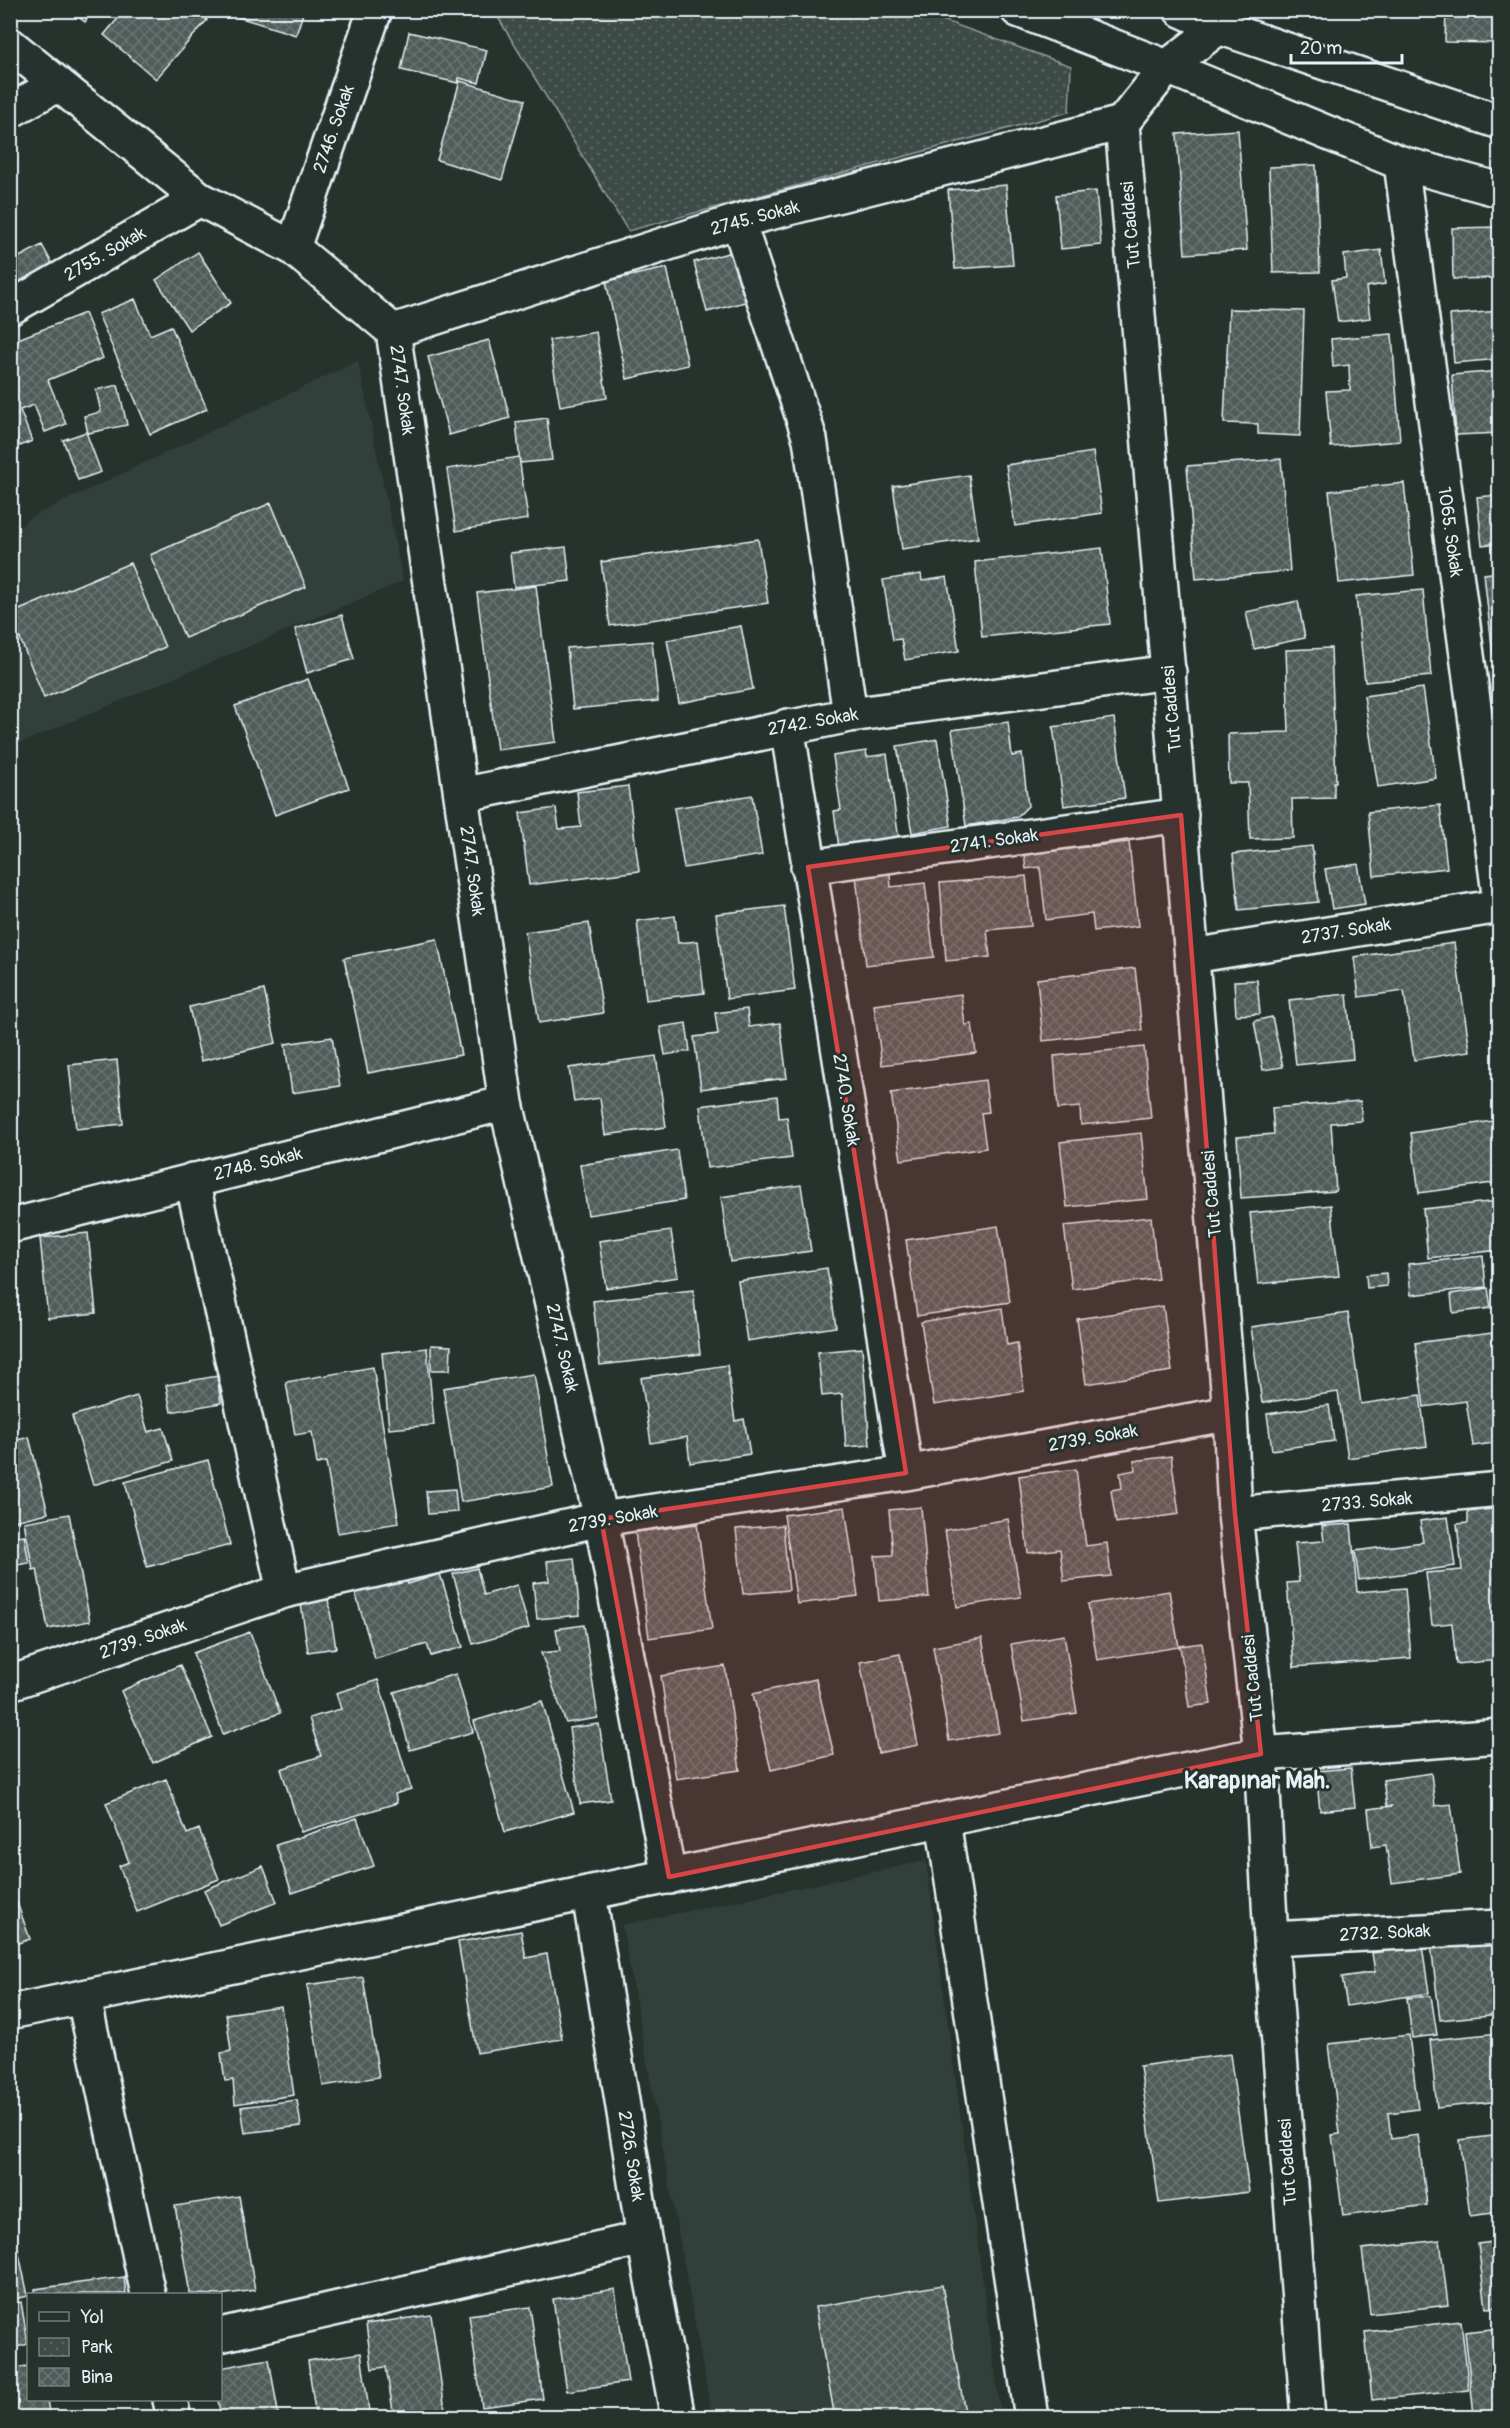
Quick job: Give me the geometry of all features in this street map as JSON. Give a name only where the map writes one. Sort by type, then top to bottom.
[{"type":"street","name":"2746. Sokak","points":[[293,248],[375,10]]},
{"type":"street","points":[[1018,10],[1167,67],[1401,163],[1500,190]]},
{"type":"street","points":[[1181,10],[1220,19],[1500,122]]},
{"type":"street","points":[[1122,123],[1167,67],[1220,19]]},
{"type":"street","name":"2747. Sokak","points":[[10,45],[200,199],[293,248],[393,332],[506,1103],[601,1519],[669,1877]]},
{"type":"street","points":[[10,111],[58,84]]},
{"type":"street","name":"2745. Sokak","points":[[393,332],[738,221],[1122,123]]},
{"type":"street","name":"Tut Caddesi","points":[[1122,123],[1230,1413],[1235,1514],[1261,1754],[1271,1939],[1308,2418]]},
{"type":"street","name":"1065. Sokak","points":[[1401,163],[1500,901]]},
{"type":"street","name":"2755. Sokak","points":[[10,308],[200,199]]},
{"type":"street","points":[[738,221],[810,439],[850,715]]},
{"type":"street","name":"2742. Sokak","points":[[461,795],[787,726],[850,715],[1169,672]]},
{"type":"street","name":"2740. Sokak","points":[[787,726],[906,1473]]},
{"type":"street","name":"2741. Sokak","points":[[808,867],[1181,815]]},
{"type":"street","name":"2737. Sokak","points":[[1192,956],[1500,906]]},
{"type":"street","name":"2748. Sokak","points":[[10,1226],[506,1103]]},
{"type":"street","points":[[192,1180],[284,1591]]},
{"type":"street","name":"2739. Sokak","points":[[10,1683],[284,1591],[601,1519],[906,1473],[1230,1413]]},
{"type":"street","name":"2733. Sokak","points":[[1235,1514],[1500,1489]]},
{"type":"street","points":[[10,2012],[84,1999],[1261,1754],[1500,1736]]},
{"type":"street","points":[[943,1820],[1032,2418]]},
{"type":"street","name":"2726. Sokak","points":[[589,1894],[644,2238],[678,2418]]},
{"type":"street","name":"2732. Sokak","points":[[1271,1939],[1500,1927]]},
{"type":"street","points":[[84,1999],[148,2293]]},
{"type":"street","points":[[222,2335],[644,2238]]},
{"type":"street","points":[[170,2401],[174,2418]]},
{"type":"highlighted area","points":[[1181,815],[1235,1514],[1261,1754],[669,1877],[601,1519],[906,1473],[808,867]]},
{"type":"shaded area","points":[[358,361],[403,581],[11,747],[10,541],[27,519]]},
{"type":"shaded area","points":[[926,1861],[1001,2417],[712,2417],[622,1925]]},
{"type":"green space","points":[[494,11],[917,11],[1071,66],[1069,112],[628,231]]},
{"type":"building","points":[[69,10],[93,10],[85,22]]},
{"type":"building","points":[[125,10],[196,10],[207,20],[156,79],[104,35]]},
{"type":"building","points":[[226,10],[304,10],[296,35],[225,13]]},
{"type":"building","points":[[1446,10],[1500,10],[1500,43],[1445,42]]},
{"type":"building","points":[[409,32],[487,50],[479,83],[459,78],[458,83],[401,70]]},
{"type":"building","points":[[460,81],[525,100],[502,180],[437,160]]},
{"type":"building","points":[[1238,130],[1247,250],[1185,254],[1177,134]]},
{"type":"building","points":[[1316,165],[1320,272],[1273,273],[1269,167]]},
{"type":"building","points":[[1006,185],[1013,265],[955,269],[948,190]]},
{"type":"building","points":[[1096,191],[1101,245],[1061,249],[1056,195]]},
{"type":"building","points":[[1500,227],[1500,278],[1453,279],[1452,228]]},
{"type":"building","points":[[42,245],[55,269],[10,292],[10,262]]},
{"type":"building","points":[[1381,250],[1385,284],[1366,287],[1370,318],[1338,322],[1332,280],[1346,278],[1344,255]]},
{"type":"building","points":[[736,251],[749,301],[707,312],[694,262]]},
{"type":"building","points":[[198,252],[231,303],[189,330],[156,280]]},
{"type":"building","points":[[667,268],[688,365],[627,379],[606,281]]},
{"type":"building","points":[[135,299],[150,335],[171,326],[207,409],[150,434],[98,314]]},
{"type":"building","points":[[1229,309],[1304,311],[1300,436],[1258,434],[1258,424],[1224,423]]},
{"type":"building","points":[[1500,311],[1500,359],[1454,363],[1450,315]]},
{"type":"building","points":[[85,313],[103,358],[48,380],[66,424],[45,432],[34,405],[20,410],[32,441],[20,446],[10,425],[10,342]]},
{"type":"building","points":[[596,332],[607,398],[560,406],[549,340]]},
{"type":"building","points":[[1392,334],[1400,441],[1331,447],[1326,391],[1350,390],[1349,365],[1333,367],[1331,339]]},
{"type":"building","points":[[489,340],[510,418],[449,435],[428,357]]},
{"type":"building","points":[[1500,371],[1500,433],[1456,435],[1452,375]]},
{"type":"building","points":[[118,385],[127,425],[88,433],[84,416],[101,412],[96,390]]},
{"type":"building","points":[[547,418],[552,460],[520,463],[516,422]]},
{"type":"building","points":[[86,432],[101,472],[78,480],[63,440]]},
{"type":"building","points":[[1093,452],[1102,513],[1015,526],[1006,465]]},
{"type":"building","points":[[519,457],[528,519],[456,531],[447,469]]},
{"type":"building","points":[[1281,459],[1290,571],[1196,579],[1187,466]]},
{"type":"building","points":[[969,475],[978,538],[902,549],[893,486]]},
{"type":"building","points":[[1404,483],[1414,575],[1339,583],[1329,491]]},
{"type":"building","points":[[1500,495],[1500,543],[1482,545],[1477,497]]},
{"type":"building","points":[[271,503],[306,587],[185,638],[150,555]]},
{"type":"building","points":[[758,539],[768,603],[610,626],[601,562]]},
{"type":"building","points":[[566,547],[570,581],[514,587],[510,553]]},
{"type":"building","points":[[1102,548],[1110,624],[982,637],[975,562]]},
{"type":"building","points":[[130,563],[165,647],[44,698],[10,614]]},
{"type":"building","points":[[1500,572],[1500,656],[1493,656],[1484,574]]},
{"type":"building","points":[[921,574],[922,581],[947,577],[959,651],[905,660],[901,639],[893,640],[883,580]]},
{"type":"building","points":[[536,586],[556,742],[497,750],[477,593]]},
{"type":"building","points":[[1423,590],[1431,676],[1365,682],[1356,596]]},
{"type":"building","points":[[1298,601],[1305,638],[1254,649],[1246,612]]},
{"type":"building","points":[[342,615],[354,659],[307,673],[295,629]]},
{"type":"building","points":[[741,626],[753,689],[679,703],[667,640]]},
{"type":"building","points":[[652,641],[658,701],[573,709],[567,648]]},
{"type":"building","points":[[1331,648],[1336,782],[1334,782],[1334,798],[1292,799],[1293,838],[1250,839],[1248,783],[1229,783],[1228,734],[1289,732],[1286,650]]},
{"type":"building","points":[[308,679],[349,788],[275,815],[235,706]]},
{"type":"building","points":[[1423,688],[1436,778],[1378,787],[1364,696]]},
{"type":"building","points":[[1114,718],[1125,798],[1064,806],[1053,727]]},
{"type":"building","points":[[1008,722],[1012,756],[1022,754],[1028,806],[1017,817],[966,826],[952,730]]},
{"type":"building","points":[[937,739],[951,826],[912,833],[897,746]]},
{"type":"building","points":[[866,751],[867,757],[887,754],[899,840],[839,848],[834,811],[841,810],[833,756]]},
{"type":"building","points":[[628,786],[639,871],[529,885],[520,813],[556,808],[559,829],[581,827],[577,792]]},
{"type":"building","points":[[752,795],[762,855],[684,868],[674,808]]},
{"type":"building","points":[[1440,805],[1447,868],[1374,876],[1368,812]]},
{"type":"building","points":[[1129,842],[1138,926],[1094,931],[1092,914],[1046,920],[1040,867],[1026,869],[1024,854]]},
{"type":"building","points":[[1312,846],[1318,902],[1239,910],[1233,854]]},
{"type":"building","points":[[889,863],[891,887],[925,883],[934,957],[866,965],[855,867]]},
{"type":"building","points":[[1358,864],[1365,904],[1332,909],[1325,869]]},
{"type":"building","points":[[1026,876],[1031,926],[987,930],[990,957],[946,961],[940,883]]},
{"type":"building","points":[[784,906],[795,990],[727,999],[716,914]]},
{"type":"building","points":[[675,916],[678,943],[698,941],[704,993],[646,1000],[637,921]]},
{"type":"building","points":[[589,923],[603,1013],[539,1023],[525,932]]},
{"type":"building","points":[[437,939],[461,1055],[368,1073],[344,958]]},
{"type":"building","points":[[1454,943],[1470,1051],[1414,1060],[1404,991],[1359,997],[1354,957]]},
{"type":"building","points":[[1135,968],[1142,1030],[1043,1041],[1037,979]]},
{"type":"building","points":[[1257,980],[1260,1014],[1236,1015],[1234,981]]},
{"type":"building","points":[[264,990],[276,1043],[201,1061],[189,1007]]},
{"type":"building","points":[[961,994],[965,1025],[972,1024],[976,1053],[882,1065],[874,1005]]},
{"type":"building","points":[[1347,994],[1353,1059],[1296,1065],[1289,1000]]},
{"type":"building","points":[[747,1009],[749,1027],[780,1023],[787,1078],[701,1089],[694,1037],[718,1034],[715,1013]]},
{"type":"building","points":[[1272,1017],[1283,1067],[1263,1070],[1254,1021]]},
{"type":"building","points":[[686,1023],[690,1051],[665,1055],[660,1027]]},
{"type":"building","points":[[332,1037],[340,1086],[292,1093],[285,1044]]},
{"type":"building","points":[[1144,1047],[1151,1118],[1081,1125],[1080,1107],[1058,1109],[1054,1056]]},
{"type":"building","points":[[656,1056],[666,1127],[605,1135],[600,1098],[574,1102],[569,1068]]},
{"type":"building","points":[[117,1060],[123,1124],[76,1129],[69,1065]]},
{"type":"building","points":[[985,1080],[989,1112],[981,1113],[986,1148],[901,1160],[891,1093]]},
{"type":"building","points":[[777,1096],[779,1118],[787,1117],[792,1158],[707,1168],[700,1106]]},
{"type":"building","points":[[1360,1101],[1362,1121],[1331,1123],[1336,1191],[1241,1198],[1237,1137],[1274,1134],[1272,1108]]},
{"type":"building","points":[[1493,1121],[1500,1165],[1500,1182],[1419,1193],[1411,1133]]},
{"type":"building","points":[[1141,1133],[1148,1199],[1067,1207],[1060,1142]]},
{"type":"building","points":[[677,1150],[684,1200],[588,1215],[580,1165]]},
{"type":"building","points":[[801,1185],[811,1251],[730,1262],[721,1197]]},
{"type":"building","points":[[1498,1201],[1500,1250],[1428,1258],[1423,1209]]},
{"type":"building","points":[[1331,1205],[1339,1276],[1258,1284],[1250,1213]]},
{"type":"building","points":[[1151,1217],[1158,1279],[1072,1289],[1064,1226]]},
{"type":"building","points":[[998,1226],[1010,1302],[917,1316],[906,1240]]},
{"type":"building","points":[[671,1231],[678,1277],[606,1288],[599,1241]]},
{"type":"building","points":[[88,1233],[96,1313],[48,1318],[40,1238]]},
{"type":"building","points":[[1483,1256],[1486,1287],[1411,1295],[1408,1264]]},
{"type":"building","points":[[827,1268],[836,1327],[747,1341],[738,1281]]},
{"type":"building","points":[[1386,1273],[1387,1286],[1367,1288],[1366,1275]]},
{"type":"building","points":[[1488,1288],[1491,1308],[1453,1313],[1451,1294]]},
{"type":"building","points":[[693,1290],[700,1354],[600,1365],[593,1301]]},
{"type":"building","points":[[1163,1306],[1172,1371],[1086,1384],[1077,1319]]},
{"type":"building","points":[[1002,1308],[1007,1345],[1017,1343],[1024,1391],[934,1405],[921,1322]]},
{"type":"building","points":[[1348,1313],[1361,1404],[1420,1395],[1427,1446],[1348,1458],[1338,1392],[1262,1403],[1251,1327]]},
{"type":"building","points":[[1492,1333],[1500,1385],[1500,1442],[1473,1446],[1466,1401],[1424,1407],[1415,1343]]},
{"type":"building","points":[[431,1345],[451,1346],[450,1370],[431,1370]]},
{"type":"building","points":[[427,1348],[434,1425],[389,1429],[382,1353]]},
{"type":"building","points":[[862,1348],[870,1445],[846,1447],[842,1394],[822,1396],[818,1352]]},
{"type":"building","points":[[727,1365],[735,1421],[744,1419],[750,1454],[690,1463],[687,1437],[651,1443],[641,1378]]},
{"type":"building","points":[[373,1367],[399,1523],[338,1533],[326,1462],[317,1464],[312,1432],[295,1435],[286,1382]]},
{"type":"building","points":[[534,1374],[553,1487],[461,1502],[443,1388]]},
{"type":"building","points":[[217,1376],[221,1403],[171,1412],[166,1385]]},
{"type":"building","points":[[137,1396],[148,1432],[163,1428],[173,1461],[93,1485],[72,1416]]},
{"type":"building","points":[[1329,1405],[1334,1441],[1272,1450],[1267,1414]]},
{"type":"building","points":[[29,1437],[48,1513],[10,1522],[10,1442]]},
{"type":"building","points":[[1171,1456],[1179,1514],[1116,1523],[1111,1490],[1122,1488],[1120,1473],[1135,1470],[1134,1461]]},
{"type":"building","points":[[208,1460],[230,1545],[147,1567],[125,1482]]},
{"type":"building","points":[[1076,1469],[1086,1546],[1107,1543],[1111,1576],[1064,1581],[1060,1549],[1028,1553],[1019,1476]]},
{"type":"building","points":[[455,1489],[457,1512],[428,1514],[426,1491]]},
{"type":"building","points":[[845,1507],[858,1596],[797,1604],[784,1515]]},
{"type":"building","points":[[921,1507],[929,1597],[879,1601],[875,1556],[893,1555],[889,1510]]},
{"type":"building","points":[[1500,1508],[1500,1660],[1456,1664],[1452,1623],[1432,1625],[1426,1573],[1462,1570],[1457,1524],[1468,1523],[1468,1512]]},
{"type":"building","points":[[69,1514],[90,1621],[48,1629],[37,1569],[33,1570],[24,1522]]},
{"type":"building","points":[[1448,1517],[1455,1566],[1359,1580],[1355,1551],[1423,1542],[1420,1521]]},
{"type":"building","points":[[1008,1519],[1021,1597],[957,1607],[945,1530]]},
{"type":"building","points":[[697,1524],[712,1629],[649,1638],[635,1532]]},
{"type":"building","points":[[1351,1524],[1357,1592],[1405,1588],[1411,1658],[1294,1667],[1287,1583],[1299,1582],[1295,1543],[1324,1541],[1322,1526]]},
{"type":"building","points":[[783,1525],[789,1590],[743,1594],[736,1529]]},
{"type":"building","points":[[24,1535],[29,1563],[10,1566],[10,1537]]},
{"type":"building","points":[[574,1558],[580,1615],[537,1619],[533,1583],[549,1581],[547,1561]]},
{"type":"building","points":[[477,1568],[484,1595],[517,1585],[529,1628],[473,1644],[453,1574]]},
{"type":"building","points":[[404,1573],[408,1584],[440,1574],[463,1647],[431,1656],[427,1644],[375,1659],[352,1582]]},
{"type":"building","points":[[1169,1591],[1179,1647],[1097,1660],[1088,1604]]},
{"type":"building","points":[[328,1599],[336,1648],[308,1652],[301,1604]]},
{"type":"building","points":[[584,1625],[598,1718],[566,1723],[541,1653],[560,1651],[556,1629]]},
{"type":"building","points":[[250,1632],[280,1713],[223,1734],[193,1653]]},
{"type":"building","points":[[1064,1635],[1077,1713],[1024,1721],[1011,1644]]},
{"type":"building","points":[[982,1638],[999,1733],[949,1741],[933,1647]]},
{"type":"building","points":[[1202,1643],[1211,1704],[1189,1707],[1180,1646]]},
{"type":"building","points":[[900,1654],[918,1745],[878,1753],[860,1662]]},
{"type":"building","points":[[180,1665],[212,1737],[153,1763],[121,1691]]},
{"type":"building","points":[[725,1666],[740,1770],[676,1779],[661,1676]]},
{"type":"building","points":[[456,1674],[473,1732],[410,1750],[394,1692]]},
{"type":"building","points":[[816,1679],[834,1755],[771,1770],[753,1694]]},
{"type":"building","points":[[378,1680],[411,1789],[395,1794],[397,1803],[301,1832],[281,1769],[321,1756],[309,1718],[341,1709],[336,1693]]},
{"type":"building","points":[[542,1701],[574,1812],[505,1832],[474,1721]]},
{"type":"building","points":[[599,1724],[611,1800],[580,1804],[569,1728]]},
{"type":"building","points":[[1351,1768],[1355,1807],[1320,1811],[1316,1771]]},
{"type":"building","points":[[1431,1773],[1435,1806],[1451,1804],[1460,1874],[1392,1883],[1386,1845],[1372,1847],[1368,1809],[1393,1806],[1387,1806],[1383,1780]]},
{"type":"building","points":[[166,1779],[187,1834],[199,1829],[219,1879],[137,1912],[119,1866],[129,1862],[106,1803]]},
{"type":"building","points":[[357,1818],[374,1866],[292,1893],[276,1845]]},
{"type":"building","points":[[263,1866],[277,1902],[219,1925],[204,1890]]},
{"type":"building","points":[[10,1883],[30,1939],[10,1946]]},
{"type":"building","points":[[521,1931],[526,1958],[547,1954],[562,2039],[477,2053],[458,1942]]},
{"type":"building","points":[[1500,1938],[1500,2014],[1440,2020],[1431,1945]]},
{"type":"building","points":[[1422,1946],[1429,1993],[1347,2006],[1342,1977],[1375,1972],[1372,1953]]},
{"type":"building","points":[[363,1977],[379,2077],[323,2086],[307,1985]]},
{"type":"building","points":[[1431,1996],[1437,2035],[1412,2038],[1407,1998]]},
{"type":"building","points":[[281,2006],[294,2095],[235,2104],[233,2080],[225,2081],[221,2053],[231,2051],[226,2014]]},
{"type":"building","points":[[1500,2033],[1500,2101],[1437,2108],[1430,2040]]},
{"type":"building","points":[[1409,2035],[1418,2109],[1388,2113],[1391,2139],[1418,2135],[1427,2205],[1343,2216],[1332,2135],[1340,2134],[1329,2044]]},
{"type":"building","points":[[1230,2054],[1249,2192],[1159,2203],[1140,2066]]},
{"type":"building","points":[[297,2100],[301,2126],[245,2133],[241,2107]]},
{"type":"building","points":[[1500,2135],[1500,2212],[1470,2216],[1460,2140]]},
{"type":"building","points":[[239,2196],[255,2290],[222,2295],[190,2293],[175,2206]]},
{"type":"building","points":[[16,2240],[27,2293],[27,2296],[10,2300],[10,2241]]},
{"type":"building","points":[[1440,2240],[1448,2305],[1370,2314],[1362,2249]]},
{"type":"building","points":[[1500,2241],[1500,2307],[1486,2308],[1478,2244]]},
{"type":"building","points":[[124,2277],[126,2293],[35,2293],[35,2289]]},
{"type":"building","points":[[942,2285],[966,2418],[835,2418],[815,2307]]},
{"type":"building","points":[[615,2289],[628,2382],[567,2391],[553,2299]]},
{"type":"building","points":[[21,2302],[27,2344],[10,2349],[10,2304]]},
{"type":"building","points":[[530,2307],[543,2399],[482,2407],[469,2315]]},
{"type":"building","points":[[431,2315],[445,2410],[394,2417],[386,2367],[372,2369],[366,2324]]},
{"type":"building","points":[[1461,2321],[1469,2390],[1372,2400],[1365,2332]]},
{"type":"building","points":[[1500,2328],[1500,2413],[1474,2415],[1465,2332]]},
{"type":"building","points":[[361,2353],[370,2418],[316,2418],[308,2361]]},
{"type":"building","points":[[269,2359],[279,2418],[221,2418],[218,2401],[222,2401],[222,2368]]},
{"type":"building","points":[[27,2366],[27,2401],[47,2401],[50,2418],[10,2418],[10,2369]]},
{"type":"district","name":"Karapınar Mah.","points":[[1257,1780]]}]
